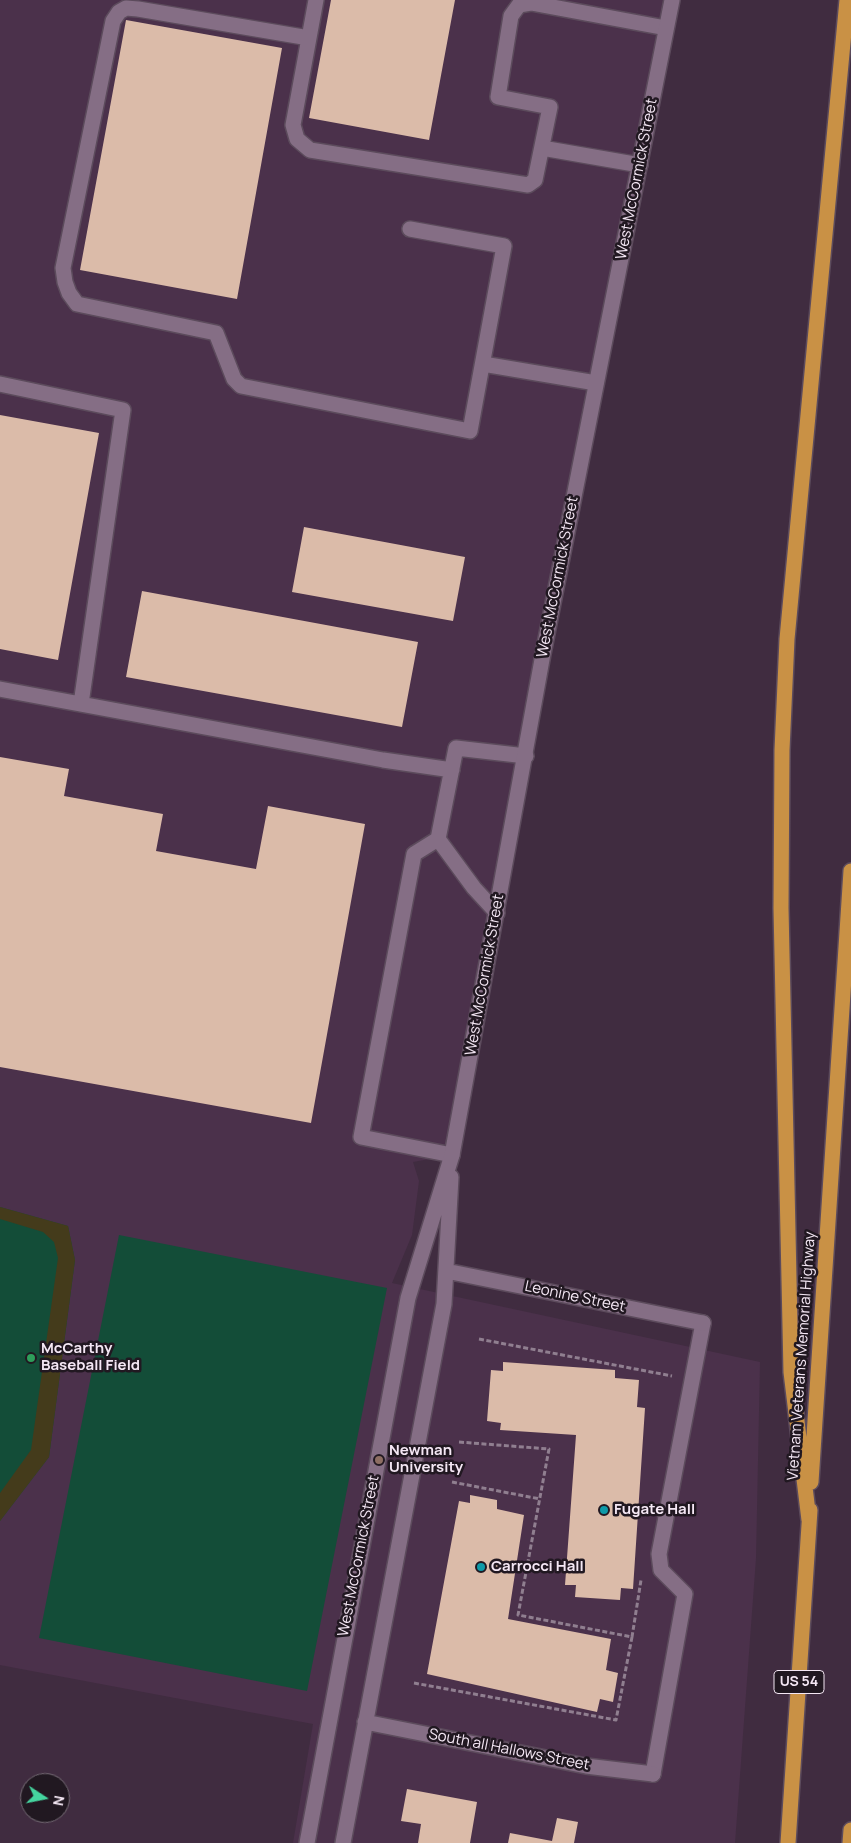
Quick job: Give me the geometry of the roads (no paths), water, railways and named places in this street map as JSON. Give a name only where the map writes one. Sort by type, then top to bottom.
[{"type":"highway","points":[[809,1520],[790,1372],[781,760],[787,639],[847,0]]},
{"type":"highway","name":"Vietnam Veterans Memorial Highway","points":[[788,1843],[851,871]]},
{"type":"highway","points":[[850,1843],[851,1830]]},
{"type":"street","points":[[316,0],[293,125],[297,139],[310,150],[528,185],[536,180],[550,107],[498,96],[511,16],[519,5],[531,3],[666,28]]},
{"type":"street","name":"West McCormick Street","points":[[306,1843],[408,1298],[452,1155],[526,756],[543,654],[672,0]]},
{"type":"street","points":[[309,38],[138,9],[126,8],[118,12],[113,21],[63,268],[69,293],[77,304],[216,333],[234,379],[241,386],[470,431],[504,246],[410,229]]},
{"type":"street","points":[[542,148],[640,165]]},
{"type":"street","points":[[483,364],[596,383]]},
{"type":"street","points":[[0,384],[123,410],[81,704]]},
{"type":"street","points":[[0,689],[383,760],[452,770]]},
{"type":"street","points":[[452,1155],[361,1137],[414,854],[438,839],[456,748],[526,756]]},
{"type":"street","points":[[438,839],[474,888],[497,913]]},
{"type":"street","name":"West McCormick Street","points":[[343,1843],[444,1304],[452,1155]]},
{"type":"street","name":"Leonine Street","points":[[446,1271],[703,1324],[658,1554],[661,1570],[684,1594],[653,1774]]},
{"type":"street","name":"South all Hallows Street","points":[[365,1722],[586,1766],[653,1774]]},
{"type":"place","name":"McCarthy Baseball Field","points":[[31,1358]]},
{"type":"place","name":"Newman University","points":[[379,1460]]},
{"type":"place","name":"Fugate Hall","points":[[604,1510]]},
{"type":"place","name":"Carrocci Hall","points":[[481,1567]]}]
